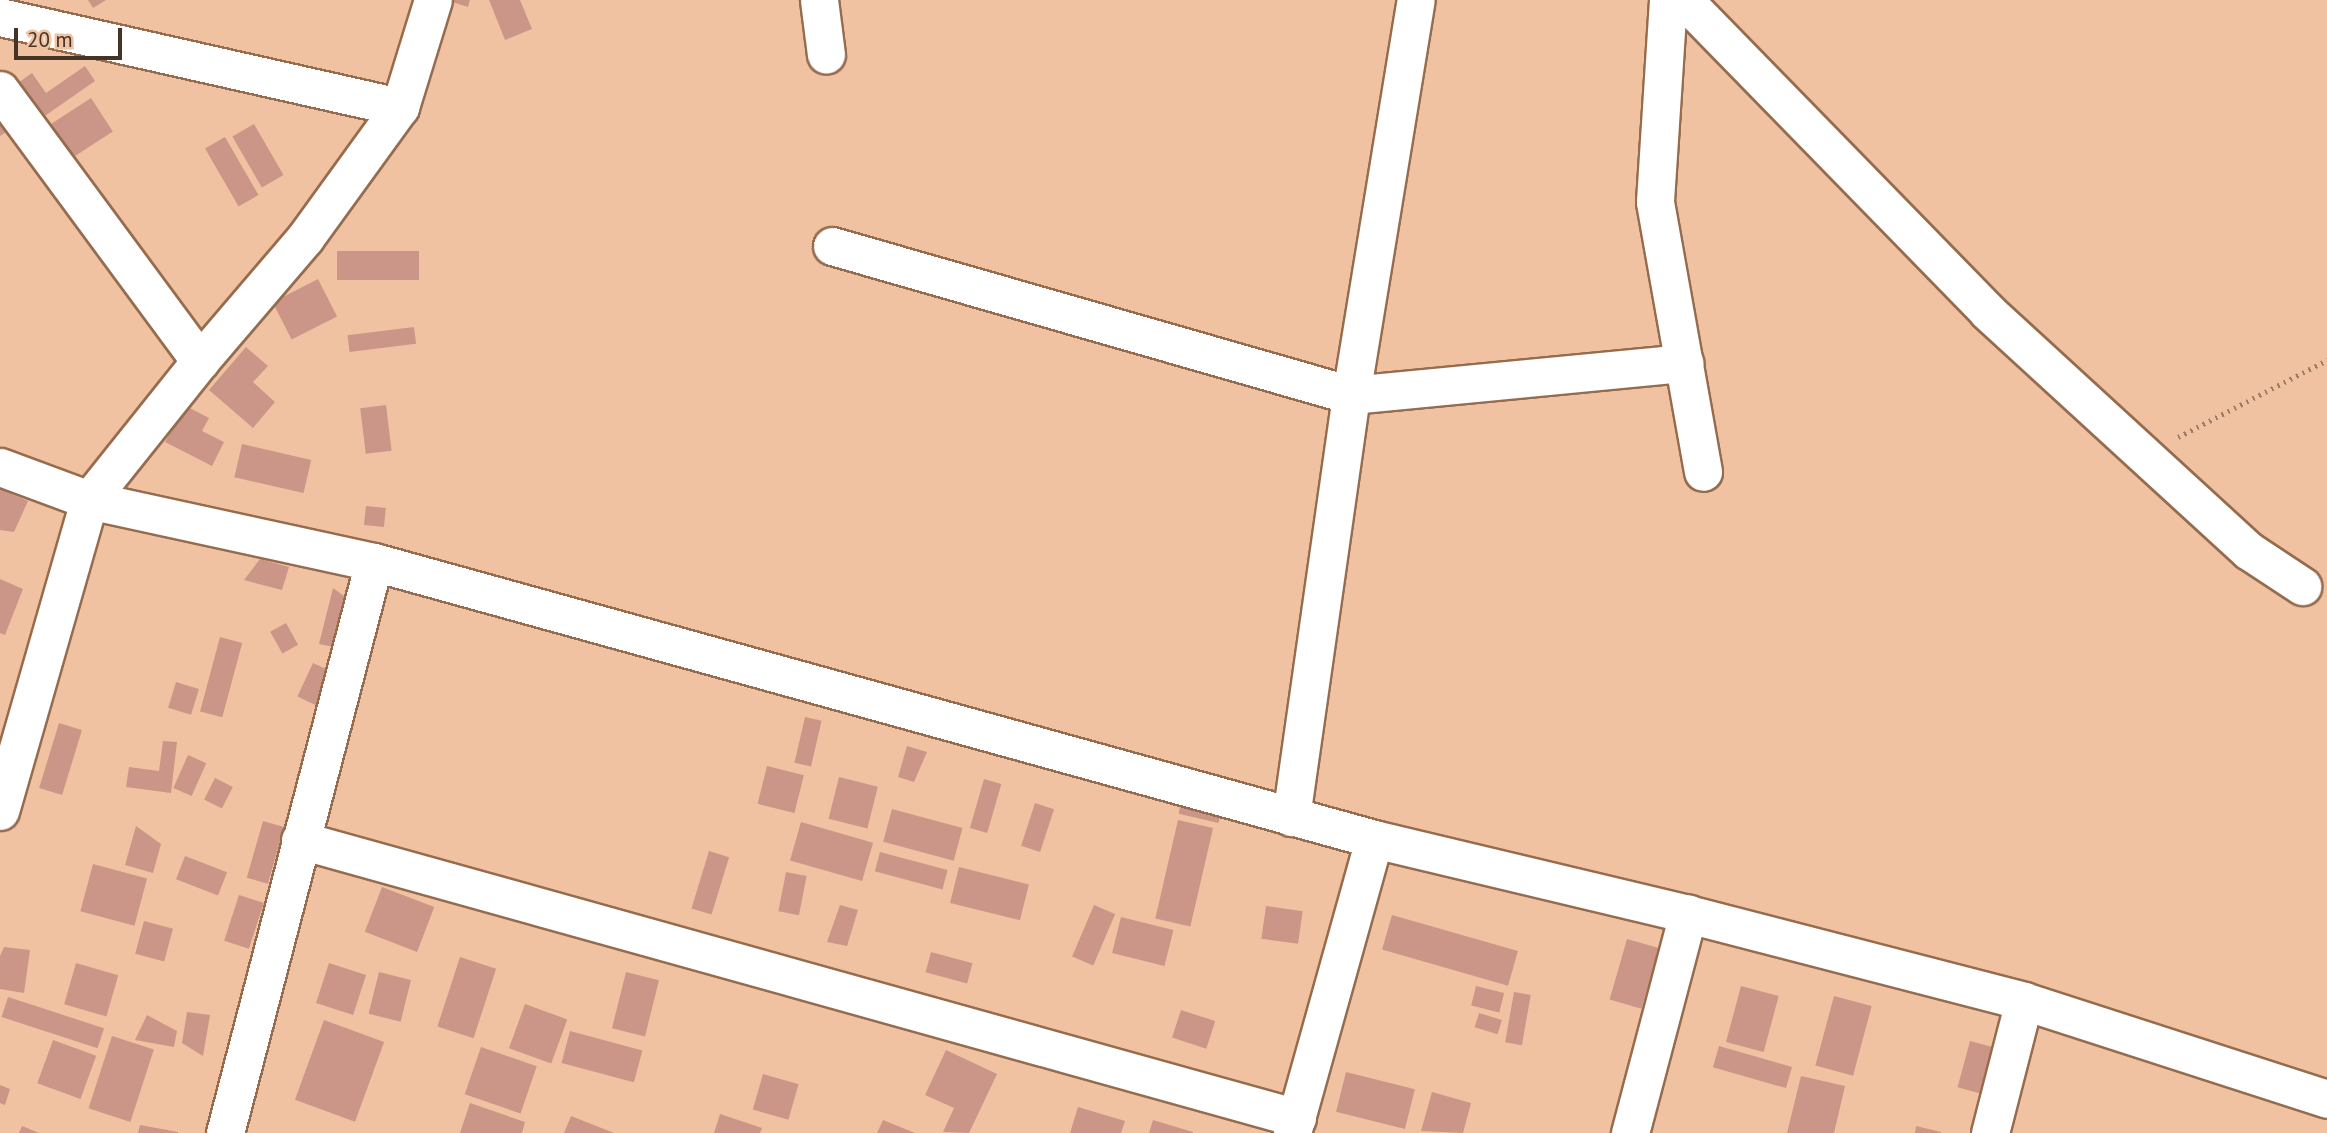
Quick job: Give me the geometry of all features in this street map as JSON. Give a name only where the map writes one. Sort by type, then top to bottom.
[{"type":"street","points":[[0,811],[89,500],[200,361],[305,238],[400,107],[433,0]]},
{"type":"street","points":[[819,0],[826,55]]},
{"type":"street","points":[[1292,817],[1351,395],[1416,0]]},
{"type":"street","points":[[1668,0],[1655,202],[1703,472]]},
{"type":"street","points":[[1684,0],[1987,311],[2249,551],[2302,586]]},
{"type":"street","points":[[0,17],[400,107]]},
{"type":"street","points":[[0,90],[200,361]]},
{"type":"street","points":[[832,246],[1351,395],[1684,363]]},
{"type":"street","points":[[0,467],[89,500],[374,562],[1374,839],[1688,914],[2024,1002],[2327,1099]]},
{"type":"street","points":[[230,1132],[300,840],[374,562]]},
{"type":"street","points":[[300,840],[1295,1125],[1374,839]]},
{"type":"street","points":[[1630,1133],[1688,914]]},
{"type":"street","points":[[1990,1133],[2024,1002]]},
{"type":"path","points":[[2144,454],[2327,360]]},
{"type":"building","points":[[88,0],[106,0],[93,8]]},
{"type":"building","points":[[446,0],[470,0],[468,7]]},
{"type":"building","points":[[489,0],[520,0],[532,29],[505,40]]},
{"type":"building","points":[[85,66],[95,81],[39,120],[15,85],[32,73],[46,93]]},
{"type":"building","points":[[91,98],[113,132],[71,159],[49,125]]},
{"type":"building","points":[[0,116],[8,131],[0,136]]},
{"type":"building","points":[[254,124],[284,175],[262,188],[232,136]]},
{"type":"building","points":[[225,137],[258,195],[239,207],[205,148]]},
{"type":"building","points":[[337,251],[419,251],[419,280],[337,280]]},
{"type":"building","points":[[318,279],[337,316],[292,340],[273,302]]},
{"type":"building","points":[[414,327],[416,344],[350,352],[347,335]]},
{"type":"building","points":[[246,347],[268,366],[253,382],[275,402],[253,428],[209,390]]},
{"type":"building","points":[[184,405],[209,418],[202,431],[224,442],[212,466],[165,442]]},
{"type":"building","points":[[386,405],[392,451],[366,454],[360,408]]},
{"type":"building","points":[[242,444],[311,460],[304,493],[234,477]]},
{"type":"building","points":[[0,489],[28,501],[14,532],[0,530]]},
{"type":"building","points":[[366,506],[386,508],[384,527],[364,525]]},
{"type":"building","points":[[260,559],[289,567],[282,590],[244,580]]},
{"type":"building","points":[[0,579],[23,589],[5,635],[0,633]]},
{"type":"building","points":[[333,588],[347,598],[334,647],[319,644]]},
{"type":"building","points":[[286,623],[298,645],[282,654],[270,632]]},
{"type":"building","points":[[220,637],[242,643],[222,717],[200,711]]},
{"type":"building","points":[[313,663],[332,672],[316,705],[297,697]]},
{"type":"building","points":[[176,682],[199,689],[191,715],[168,708]]},
{"type":"building","points":[[805,717],[822,721],[811,767],[794,763]]},
{"type":"building","points":[[59,723],[82,730],[62,795],[39,788]]},
{"type":"building","points":[[163,741],[177,742],[171,793],[126,787],[129,767],[159,771]]},
{"type":"building","points":[[907,746],[927,752],[914,782],[898,777]]},
{"type":"building","points":[[188,755],[206,763],[192,796],[173,788]]},
{"type":"building","points":[[767,766],[804,775],[794,813],[758,804]]},
{"type":"building","points":[[839,777],[878,787],[867,828],[829,819]]},
{"type":"building","points":[[215,778],[233,787],[222,808],[204,799]]},
{"type":"building","points":[[984,779],[1001,784],[987,833],[970,828]]},
{"type":"building","points":[[1035,803],[1054,809],[1040,852],[1021,846]]},
{"type":"building","points":[[1181,803],[1221,812],[1218,823],[1179,814]]},
{"type":"building","points":[[892,809],[963,828],[954,861],[883,842]]},
{"type":"building","points":[[1178,820],[1213,828],[1190,927],[1155,918]]},
{"type":"building","points":[[263,821],[284,827],[268,884],[247,878]]},
{"type":"building","points":[[801,822],[873,843],[862,881],[790,860]]},
{"type":"building","points":[[136,826],[161,844],[153,873],[125,865]]},
{"type":"building","points":[[709,851],[729,857],[712,915],[691,908]]},
{"type":"building","points":[[880,852],[948,870],[942,889],[875,871]]},
{"type":"building","points":[[185,856],[227,872],[218,895],[176,879]]},
{"type":"building","points":[[93,864],[147,878],[134,926],[80,911]]},
{"type":"building","points":[[959,867],[1029,884],[1020,920],[950,903]]},
{"type":"building","points":[[786,872],[807,876],[799,915],[778,911]]},
{"type":"building","points":[[382,887],[434,907],[417,952],[365,932]]},
{"type":"building","points":[[239,895],[264,903],[249,949],[224,941]]},
{"type":"building","points":[[840,905],[858,910],[847,946],[827,942]]},
{"type":"building","points":[[1094,905],[1115,914],[1093,966],[1072,957]]},
{"type":"building","points":[[1266,906],[1303,911],[1298,944],[1261,939]]},
{"type":"building","points":[[1392,915],[1518,951],[1508,986],[1382,950]]},
{"type":"building","points":[[1121,917],[1173,930],[1164,966],[1112,953]]},
{"type":"building","points":[[144,921],[173,929],[164,962],[135,954]]},
{"type":"building","points":[[1627,939],[1659,948],[1641,1009],[1610,1000]]},
{"type":"building","points":[[4,947],[30,950],[24,993],[0,989],[0,956]]},
{"type":"building","points":[[931,952],[973,963],[967,983],[926,972]]},
{"type":"building","points":[[460,957],[496,969],[474,1038],[437,1026]]},
{"type":"building","points":[[76,963],[118,975],[106,1016],[64,1004]]},
{"type":"building","points":[[329,963],[366,975],[353,1015],[316,1003]]},
{"type":"building","points":[[379,972],[411,980],[401,1022],[369,1014]]},
{"type":"building","points":[[626,972],[659,980],[645,1037],[612,1028]]},
{"type":"building","points":[[1476,986],[1504,993],[1499,1012],[1471,1005]]},
{"type":"building","points":[[1741,986],[1779,996],[1764,1052],[1726,1042]]},
{"type":"building","points":[[1514,992],[1531,995],[1522,1045],[1505,1042]]},
{"type":"building","points":[[1834,996],[1872,1006],[1853,1076],[1815,1066]]},
{"type":"building","points":[[8,997],[104,1028],[98,1048],[2,1017]]},
{"type":"building","points":[[525,1004],[567,1019],[551,1064],[509,1048]]},
{"type":"building","points":[[1181,1010],[1215,1021],[1206,1049],[1172,1038]]},
{"type":"building","points":[[187,1012],[210,1015],[203,1056],[182,1043]]},
{"type":"building","points":[[1479,1013],[1502,1020],[1498,1034],[1475,1027]]},
{"type":"building","points":[[147,1015],[177,1031],[174,1047],[135,1040]]},
{"type":"building","points":[[324,1020],[384,1042],[355,1122],[295,1100]]},
{"type":"building","points":[[570,1031],[642,1050],[634,1082],[561,1063]]},
{"type":"building","points":[[112,1036],[154,1050],[130,1122],[89,1108]]},
{"type":"building","points":[[53,1040],[96,1056],[80,1099],[37,1083]]},
{"type":"building","points":[[1970,1041],[1999,1049],[1987,1095],[1958,1087]]},
{"type":"building","points":[[1719,1046],[1792,1067],[1786,1088],[1713,1067]]},
{"type":"building","points":[[481,1047],[537,1066],[521,1113],[465,1094]]},
{"type":"building","points":[[946,1050],[997,1074],[969,1133],[943,1132],[954,1108],[925,1095]]},
{"type":"building","points":[[1346,1072],[1415,1089],[1405,1129],[1336,1112]]},
{"type":"building","points":[[763,1074],[799,1084],[788,1120],[753,1110]]},
{"type":"building","points":[[1801,1076],[1845,1086],[1834,1133],[1787,1133]]},
{"type":"building","points":[[0,1085],[10,1089],[5,1105],[0,1103]]},
{"type":"building","points":[[1432,1092],[1471,1103],[1463,1133],[1421,1131]]},
{"type":"building","points":[[470,1103],[525,1122],[522,1133],[460,1133]]},
{"type":"building","points":[[1078,1107],[1125,1121],[1121,1133],[1070,1133]]},
{"type":"building","points":[[720,1114],[762,1128],[760,1133],[714,1133]]},
{"type":"building","points":[[571,1116],[614,1133],[564,1133]]},
{"type":"building","points":[[883,1120],[915,1133],[877,1133]]},
{"type":"building","points":[[1153,1120],[1193,1132],[1193,1133],[1149,1133]]},
{"type":"building","points":[[140,1125],[178,1132],[178,1133],[138,1133]]},
{"type":"building","points":[[22,1126],[39,1133],[19,1133]]},
{"type":"building","points":[[1916,1126],[1941,1132],[1941,1133],[1915,1133]]}]
